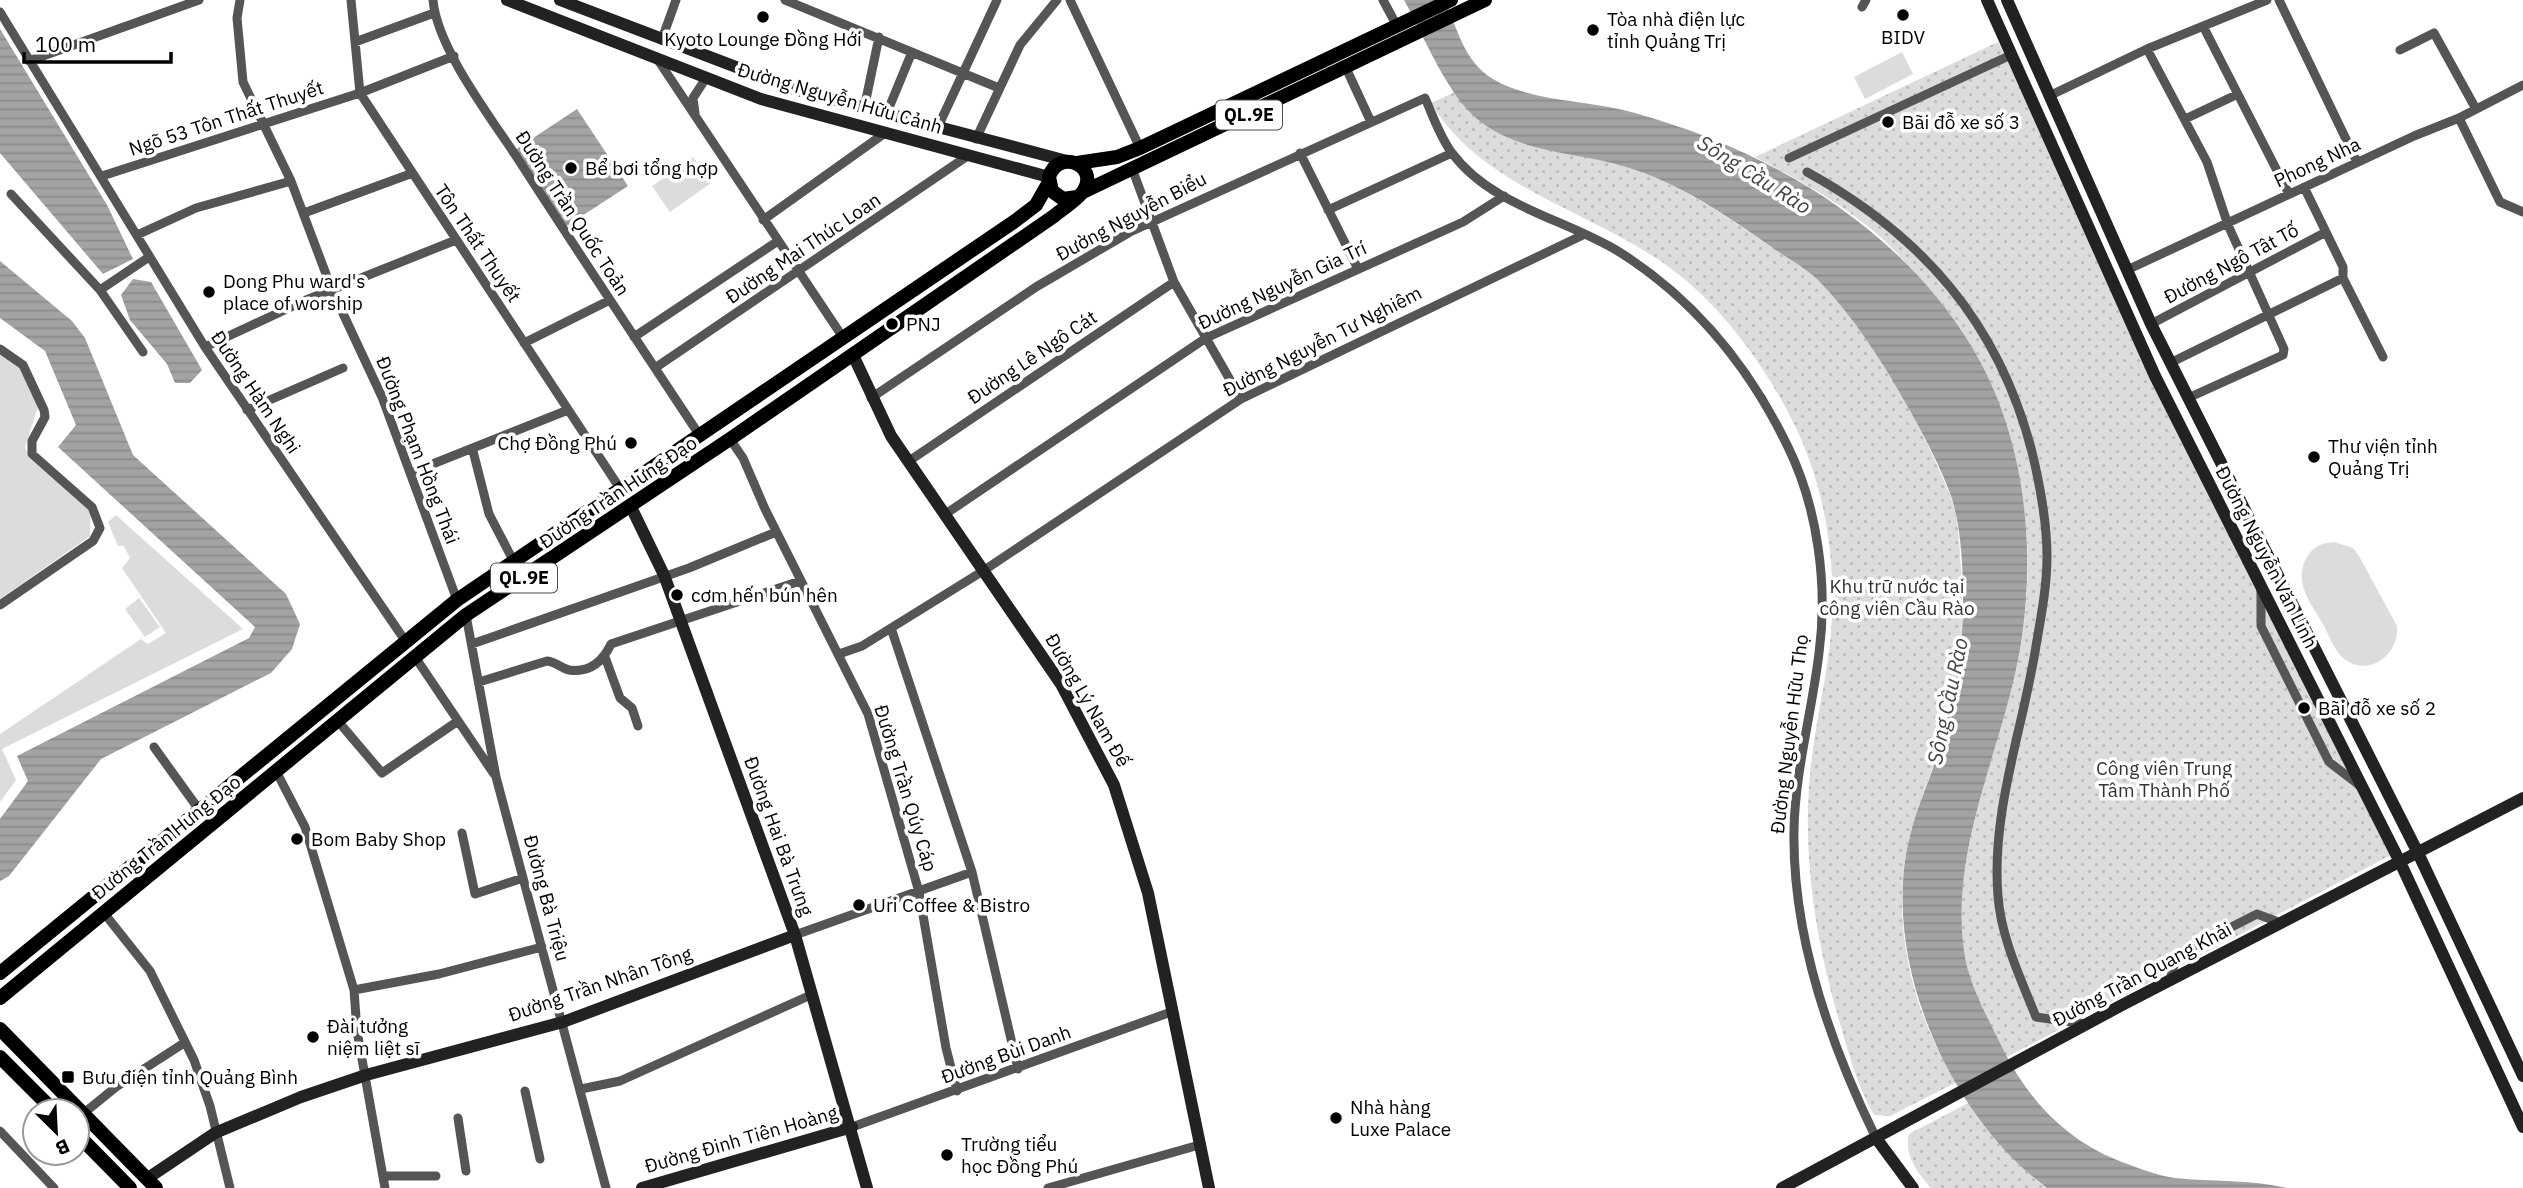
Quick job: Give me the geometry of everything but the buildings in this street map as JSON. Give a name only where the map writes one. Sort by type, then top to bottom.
[{"type":"main road","name":"Đường Trần Hưng Đạo","points":[[0,998],[467,615],[853,355],[1080,195],[1485,0]]},
{"type":"main road","name":"QL.9E","points":[[1072,162],[1117,157],[1140,148],[1448,1]]},
{"type":"main road","points":[[1072,162],[1084,170],[1087,179],[1080,195],[1059,197],[1049,180],[1055,166],[1072,162]]},
{"type":"main road","name":"Đường Trần Hưng Đạo","points":[[0,973],[457,600],[1015,221],[1036,205],[1049,180]]},
{"type":"main road","points":[[844,339],[853,355]]},
{"type":"main road","points":[[621,490],[631,506]]},
{"type":"main road","points":[[406,642],[415,657]]},
{"type":"main road","points":[[200,811],[208,827]]},
{"type":"main road","points":[[0,1029],[67,1097]]},
{"type":"main road","points":[[0,1057],[40,1097]]},
{"type":"main road","points":[[91,1121],[152,1183],[136,1188]]},
{"type":"main road","points":[[91,1148],[130,1188]]},
{"type":"street","points":[[29,61],[199,0]]},
{"type":"street","name":"Đường Phạm Hồng Thái","points":[[240,0],[237,18],[243,82],[291,181],[332,290],[382,397],[457,600]]},
{"type":"street","name":"Tôn Thất Thuyết","points":[[351,0],[360,93],[410,173],[621,490]]},
{"type":"street","name":"Đường Trần Quốc Toản","points":[[433,0],[434,13],[454,56],[608,301],[700,436]]},
{"type":"street","name":"Đường Nguyễn Hữu Cảnh","points":[[507,0],[781,105],[970,155],[1049,180]]},
{"type":"street","name":"Đường Nguyễn Hữu Cảnh","points":[[560,0],[794,89],[937,129],[1072,162]]},
{"type":"street","points":[[676,0],[662,39],[658,60],[844,339]]},
{"type":"street","points":[[785,0],[999,88]]},
{"type":"street","points":[[937,129],[997,0]]},
{"type":"street","points":[[976,139],[1020,45],[1058,0]]},
{"type":"street","points":[[1070,0],[1140,148]]},
{"type":"street","points":[[1383,0],[1402,23]]},
{"type":"street","name":"Đường Nguyễn Văn Linh","points":[[1987,0],[2155,376],[2400,862],[2523,1127]]},
{"type":"street","name":"Đường Nguyễn Văn Linh","points":[[2007,0],[2151,324],[2518,1053],[2523,1076]]},
{"type":"street","points":[[2049,96],[2147,48],[2267,0]]},
{"type":"street","points":[[2279,0],[2357,162]]},
{"type":"street","name":"Đường Hàm Nghi","points":[[0,12],[205,347],[406,642]]},
{"type":"street","points":[[355,42],[434,13]]},
{"type":"street","points":[[2203,26],[2289,194]]},
{"type":"street","points":[[2400,50],[2434,33],[2476,109]]},
{"type":"street","points":[[864,109],[879,37]]},
{"type":"street","points":[[1789,158],[2028,47]]},
{"type":"street","points":[[2147,48],[2207,162],[2228,225],[2284,349],[2283,355],[2188,398]]},
{"type":"street","points":[[886,115],[912,52]]},
{"type":"street","name":"Ngõ 53 Tôn Thất Thuyết","points":[[102,176],[360,93],[454,56]]},
{"type":"street","points":[[698,121],[693,102],[716,59]]},
{"type":"street","points":[[1346,68],[1371,122]]},
{"type":"street","name":"Phong Nha","points":[[2127,270],[2228,225],[2357,162],[2459,118],[2523,85]]},
{"type":"street","points":[[2185,119],[2236,95]]},
{"type":"street","name":"Đường Nguyễn Biểu","points":[[871,398],[1036,287],[1151,221],[1425,98]]},
{"type":"street","name":"Đường Nguyễn Hữu Thọ","points":[[1425,98],[1452,153],[1475,176],[1504,197],[1619,252],[1682,300],[1720,338],[1752,382],[1783,437],[1807,496],[1817,551],[1821,634],[1794,820],[1799,903],[1825,1020],[1852,1090],[1876,1138],[1913,1188]]},
{"type":"street","points":[[2459,118],[2500,202],[2523,212]]},
{"type":"street","points":[[763,220],[885,133]]},
{"type":"street","points":[[1300,153],[1358,269]]},
{"type":"street","points":[[1328,210],[1452,153]]},
{"type":"street","name":"Đường Mai Thúc Loan","points":[[655,368],[970,155]]},
{"type":"street","points":[[1133,171],[1174,282],[1241,399]]},
{"type":"street","points":[[1807,172],[1885,223],[1922,253],[1950,284],[1981,328],[2009,379],[2026,429],[2037,473],[2047,556],[2036,647],[2004,796],[1996,848],[1998,899],[2005,932],[2036,1017],[2087,1024]]},
{"type":"street","points":[[304,213],[410,173]]},
{"type":"street","points":[[137,234],[196,208],[291,181]]},
{"type":"street","points":[[2304,187],[2343,267],[2343,278],[2383,358]]},
{"type":"street","points":[[11,194],[100,290],[143,352]]},
{"type":"street","name":"Đường Nguyễn Gia Trí","points":[[944,515],[1206,338],[1463,222],[1504,197]]},
{"type":"street","name":"Đường Ngô Tât Tố","points":[[2151,324],[2326,232]]},
{"type":"street","name":"Đường Nguyễn Tư Nghiêm","points":[[839,654],[862,646],[983,571],[1241,399],[1585,234]]},
{"type":"street","points":[[205,347],[332,290],[456,240]]},
{"type":"street","points":[[634,337],[778,241]]},
{"type":"street","points":[[100,290],[149,257]]},
{"type":"street","points":[[2170,363],[2343,278]]},
{"type":"street","name":"Đường Lê Ngô Cát","points":[[909,461],[1174,282]]},
{"type":"street","points":[[524,343],[608,301]]},
{"type":"street","points":[[0,349],[23,365],[44,410],[45,417],[32,441],[32,454],[96,512],[100,528],[93,541],[0,606]]},
{"type":"street","name":"Đường Lý Nam Đế","points":[[853,355],[871,398],[909,461],[1061,684],[1114,785],[1148,893],[1209,1188]]},
{"type":"street","points":[[247,410],[343,368]]},
{"type":"street","points":[[410,473],[473,451],[568,410]]},
{"type":"street","name":"Đường Trần Qúy Cáp","points":[[730,439],[743,458],[776,532],[868,714],[919,892],[946,1048],[957,1091]]},
{"type":"street","points":[[473,451],[491,520],[514,562]]},
{"type":"street","name":"Đường Hai Bà Trưng","points":[[631,506],[664,575],[795,935],[852,1127],[867,1188]]},
{"type":"street","points":[[472,643],[690,568],[776,532]]},
{"type":"street","points":[[479,682],[547,662],[556,662],[570,670],[587,668],[605,657],[611,644],[800,581]]},
{"type":"street","points":[[2261,587],[2261,626],[2329,762],[2363,787]]},
{"type":"street","name":"Đường Bà Triệu","points":[[467,615],[495,777],[606,1188]]},
{"type":"street","points":[[891,628],[972,873],[1018,1069]]},
{"type":"street","points":[[415,657],[495,777]]},
{"type":"street","points":[[605,657],[620,698],[632,708],[638,726]]},
{"type":"street","points":[[338,720],[382,773],[458,721]]},
{"type":"street","points":[[154,747],[200,811]]},
{"type":"street","points":[[276,771],[305,827],[354,990],[357,1031],[385,1188]]},
{"type":"street","name":"Đường Trần Quang Khải","points":[[1782,1188],[2087,1024],[2523,798]]},
{"type":"street","points":[[462,833],[475,894],[523,878]]},
{"type":"street","points":[[795,935],[972,873]]},
{"type":"street","points":[[104,912],[150,971],[203,1083],[230,1188]]},
{"type":"street","points":[[2171,980],[2177,955],[2257,914],[2281,923]]},
{"type":"street","name":"Đường Trần Nhân Tông","points":[[152,1183],[215,1133],[294,1099],[366,1075],[563,1022],[795,935]]},
{"type":"street","points":[[354,990],[439,974],[542,947]]},
{"type":"street","points":[[581,1089],[620,1081],[813,994]]},
{"type":"street","name":"Đường Bùi Danh","points":[[852,1127],[1171,1012]]},
{"type":"street","points":[[91,1108],[116,1087],[184,1043]]},
{"type":"street","points":[[525,1091],[540,1159]]},
{"type":"street","points":[[457,1118],[467,1171]]},
{"type":"street","name":"Đường Đinh Tiên Hoàng","points":[[642,1188],[852,1127]]},
{"type":"street","points":[[0,1131],[54,1188]]},
{"type":"street","points":[[1048,1188],[1199,1145]]},
{"type":"street","points":[[383,1176],[436,1176]]},
{"type":"green space","name":"Công viên Trung Tâm Thành Phố","points":[[1998,42],[2393,854],[2007,1057],[1972,981],[1964,955],[1961,918],[1963,879],[1970,839],[2014,676],[2022,639],[2027,583],[2026,528],[2018,475],[2005,425],[1984,376],[1958,330],[1926,286],[1888,244],[1842,207],[1755,157]]},
{"type":"green space","points":[[1902,52],[1913,74],[1865,99],[1854,77]]},
{"type":"green space","name":"Khu trữ nước tại công viên Cầu Rào","points":[[1455,92],[1471,112],[1510,137],[1555,151],[1626,167],[1665,182],[1719,212],[1809,272],[1833,295],[1873,349],[1911,412],[1941,472],[1954,506],[1957,524],[1962,591],[1961,637],[1955,684],[1945,729],[1910,836],[1902,899],[1908,964],[1916,995],[1927,1026],[1957,1082],[1890,1116],[1874,1115],[1855,1074],[1825,968],[1814,904],[1808,807],[1812,758],[1830,643],[1831,561],[1816,480],[1797,430],[1771,383],[1740,337],[1683,278],[1632,244],[1506,176],[1477,155],[1452,131],[1431,103]]},
{"type":"green space","points":[[693,157],[711,183],[670,212],[652,186]]},
{"type":"green space","points":[[0,353],[20,368],[38,407],[25,447],[29,458],[91,510],[90,536],[0,599]]},
{"type":"green space","points":[[116,515],[243,629],[2,749],[16,780],[0,802],[0,734],[141,639],[148,644],[166,633],[122,568],[130,558],[124,546],[118,546],[108,522]]},
{"type":"green space","points":[[2334,542],[2353,548],[2359,556],[2397,626],[2397,636],[2388,654],[2372,664],[2353,664],[2340,655],[2302,584],[2303,566],[2309,553],[2318,546]]},
{"type":"green space","points":[[139,598],[160,627],[145,637],[125,609]]},
{"type":"green space","points":[[1970,1102],[2005,1149],[2047,1188],[1931,1188],[1910,1156],[1909,1134]]},
{"type":"water","name":"Sông Cầu Rào","points":[[1404,0],[1444,0],[1462,43],[1475,63],[1483,72],[1508,87],[1635,113],[1733,148],[1780,171],[1825,197],[1867,228],[1905,262],[1940,301],[1970,344],[1988,377],[2002,412],[2021,486],[2026,524],[2026,600],[2022,637],[2005,715],[1972,832],[1965,871],[1962,911],[1964,951],[1974,988],[2002,1047],[2023,1083],[2049,1114],[2080,1141],[2117,1160],[2168,1177],[2259,1183],[2287,1188],[2047,1188],[2011,1157],[1979,1119],[1952,1076],[1930,1030],[1914,981],[1904,932],[1903,883],[1910,836],[1949,712],[1960,655],[1963,617],[1962,561],[1955,510],[1940,468],[1924,436],[1865,338],[1837,301],[1812,275],[1721,213],[1665,182],[1626,167],[1533,146],[1497,133],[1481,122],[1458,98]]},
{"type":"water","points":[[0,29],[107,205],[133,259],[103,274],[0,153]]},
{"type":"water","name":"Bể bơi tổng hợp","points":[[577,109],[628,186],[565,227],[515,150]]},
{"type":"water","points":[[0,261],[72,321],[85,338],[133,455],[286,594],[300,624],[292,649],[271,673],[101,759],[9,876],[0,881],[0,819],[28,781],[17,756],[249,638],[255,627],[58,447],[76,425],[45,351],[0,318]]},
{"type":"water","points":[[133,279],[151,282],[202,370],[190,383],[175,383],[167,364],[130,320],[121,295]]},
{"type":"place","name":"BIDV","points":[[1903,15]]},
{"type":"place","name":"Kyoto Lounge Đồng Hới","points":[[763,17]]},
{"type":"place","name":"Tòa nhà điện lực tỉnh Quảng Trị","points":[[1593,30]]},
{"type":"place","name":"Bãi đỗ xe số 3","points":[[1888,122]]},
{"type":"place","name":"Bể bơi tổng hợp","points":[[571,168]]},
{"type":"place","name":"Dong Phu ward's place of worship","points":[[209,292]]},
{"type":"place","name":"PNJ","points":[[892,324]]},
{"type":"place","name":"Chợ Đồng Phú","points":[[631,443]]},
{"type":"place","name":"Thư viện tỉnh Quảng Trị","points":[[2314,457]]},
{"type":"place","name":"cơm hến bún hên","points":[[677,595]]},
{"type":"place","name":"Bãi đỗ xe số 2","points":[[2304,708]]},
{"type":"place","name":"Bom Baby Shop","points":[[297,839]]},
{"type":"place","name":"Uri Coffee & Bistro","points":[[859,905]]},
{"type":"place","name":"Đài tưởng niệm liệt sĩ","points":[[313,1037]]},
{"type":"place","name":"Bưu điện tỉnh Quảng Bình","points":[[68,1077]]},
{"type":"place","name":"Nhà hàng Luxe Palace","points":[[1336,1118]]},
{"type":"place","name":"Trường tiểu học Đồng Phú","points":[[947,1155]]}]
